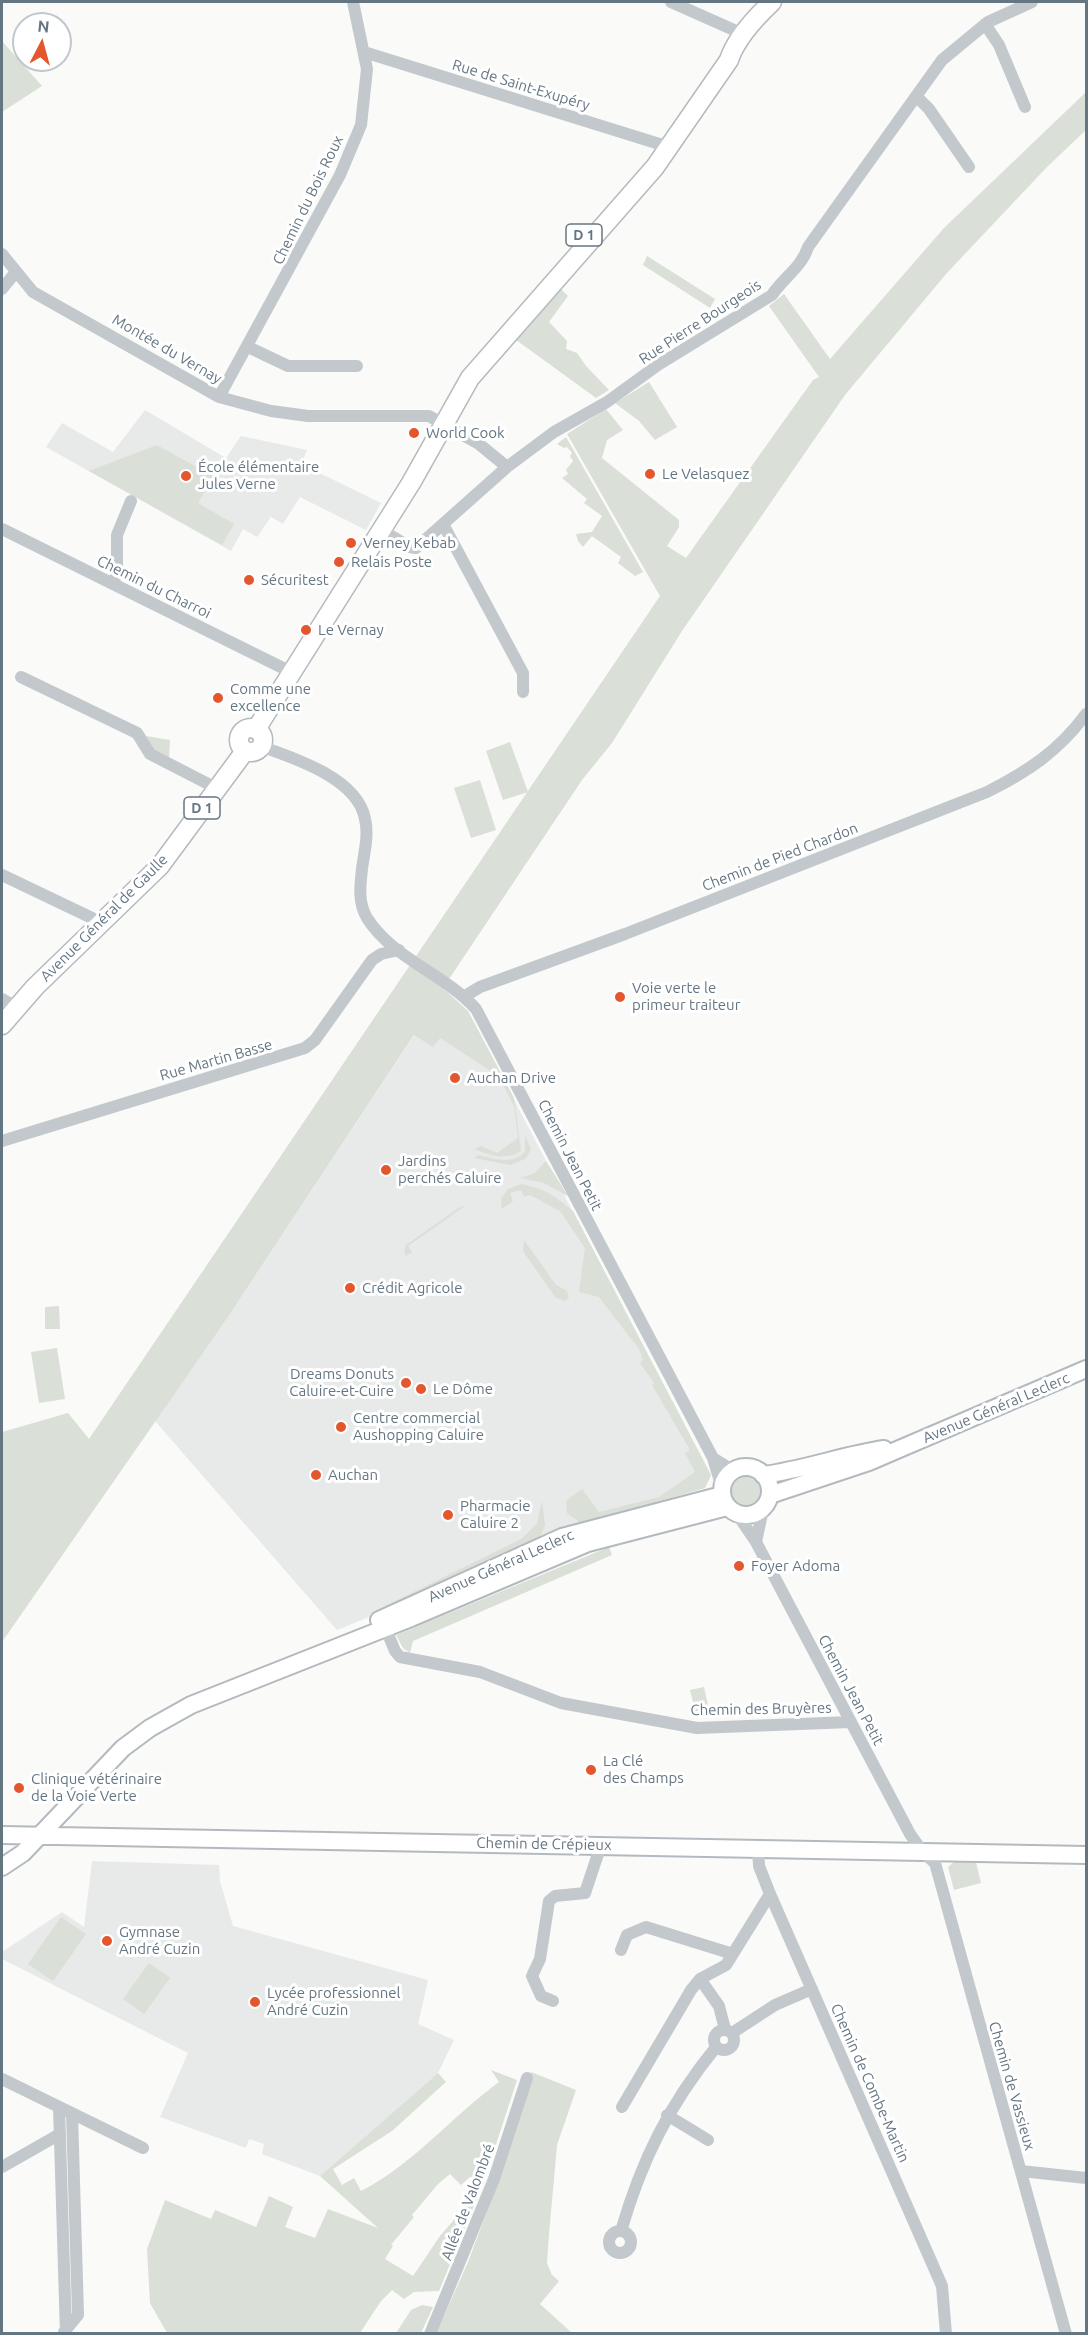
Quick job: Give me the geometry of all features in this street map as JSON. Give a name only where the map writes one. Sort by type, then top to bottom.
[{"type":"main road","name":"Avenue Général de Gaulle","points":[[2,1025],[9,1003],[160,866],[216,788],[254,743],[293,673],[394,508],[403,480],[438,421],[486,358],[606,225],[729,60],[732,50],[743,34],[772,2]]},
{"type":"main road","name":"Avenue Général Leclerc","points":[[766,1502],[859,1466],[1086,1369]]},
{"type":"main road","name":"Avenue Général Leclerc","points":[[763,1475],[795,1471],[854,1454],[905,1446]]},
{"type":"main road","points":[[748,1467],[763,1475],[768,1481],[766,1502],[750,1515],[727,1501],[734,1471],[748,1467]]},
{"type":"main road","name":"Avenue Général Leclerc","points":[[2,1861],[23,1853],[105,1766],[150,1728],[191,1705],[384,1623],[588,1543],[727,1501]]},
{"type":"main road","name":"Chemin de Crépieux","points":[[2,1835],[1086,1855]]},
{"type":"street","name":"Chemin du Bois Roux","points":[[219,397],[340,175],[361,125],[367,69],[353,2]]},
{"type":"street","points":[[671,2],[743,34]]},
{"type":"street","points":[[1008,2],[987,23],[1025,106]]},
{"type":"street","name":"Rue Pierre Bourgeois","points":[[381,530],[413,548],[507,467],[554,432],[607,402],[658,365],[772,295],[805,257],[808,247],[942,60],[987,23],[1032,2]]},
{"type":"street","name":"Rue de Saint-Exupéry","points":[[364,52],[664,146]]},
{"type":"street","points":[[916,96],[929,109],[969,167]]},
{"type":"street","name":"Montée du Vernay","points":[[2,254],[15,273],[33,292],[219,397],[251,407],[289,414],[423,415],[479,444],[507,467]]},
{"type":"street","points":[[2,289],[15,273]]},
{"type":"street","points":[[248,347],[288,366],[357,366]]},
{"type":"street","points":[[113,584],[117,572],[117,535],[131,501]]},
{"type":"street","points":[[443,524],[523,673],[523,692]]},
{"type":"street","name":"Chemin du Charroi","points":[[2,529],[293,673]]},
{"type":"street","points":[[21,677],[137,732],[150,754],[216,788]]},
{"type":"street","name":"Chemin de Pied Chardon","points":[[465,996],[480,987],[625,934],[987,792],[1021,775],[1050,755],[1069,739],[1086,714]]},
{"type":"street","name":"Chemin Jean Petit","points":[[254,743],[333,778],[357,797],[363,809],[366,829],[360,889],[363,908],[376,930],[399,950],[465,996],[476,1009],[712,1458],[727,1501],[756,1542],[910,1834],[922,1851]]},
{"type":"street","points":[[2,875],[92,918],[98,924]]},
{"type":"street","name":"Rue Martin Basse","points":[[2,1141],[299,1052],[315,1040],[372,960],[381,954],[399,950]]},
{"type":"street","points":[[712,1458],[734,1471]]},
{"type":"street","points":[[756,1542],[766,1502]]},
{"type":"street","name":"Chemin des Bruyères","points":[[384,1623],[395,1651],[400,1657],[480,1672],[561,1703],[581,1708],[697,1728],[851,1722]]},
{"type":"street","points":[[553,2001],[541,1996],[532,1976],[540,1959],[549,1901],[555,1896],[585,1893],[601,1845]]},
{"type":"street","name":"Chemin de Combe-Martin","points":[[758,1848],[759,1866],[770,1894],[942,2286],[946,2334]]},
{"type":"street","name":"Chemin de Vassieux","points":[[922,1851],[935,1863],[1066,2334]]},
{"type":"street","points":[[622,2107],[700,1979],[717,1972],[726,1965],[770,1894]]},
{"type":"street","points":[[621,1950],[627,1935],[646,1927],[734,1954]]},
{"type":"street","points":[[621,2231],[647,2153],[667,2115],[717,2047],[723,2050],[730,2049],[735,2040],[728,2031],[719,2007],[700,1979]]},
{"type":"street","points":[[728,2031],[775,2005],[812,1989]]},
{"type":"street","name":"Allée de Valombré","points":[[430,2334],[494,2180],[527,2078]]},
{"type":"street","points":[[2,2079],[143,2148]]},
{"type":"street","points":[[59,2107],[65,2332]]},
{"type":"street","points":[[65,2332],[78,2315],[72,2114]]},
{"type":"street","points":[[667,2115],[708,2140]]},
{"type":"street","points":[[2,2167],[60,2134]]},
{"type":"street","points":[[1021,2171],[1086,2178]]},
{"type":"shaded area","points":[[2,41],[12,52],[12,72],[30,72],[42,86],[2,112]]},
{"type":"shaded area","points":[[1086,92],[1086,130],[1047,167],[946,274],[845,395],[682,631],[612,743],[582,780],[443,988],[468,1011],[514,1098],[521,1151],[504,1156],[491,1155],[474,1149],[481,1146],[497,1153],[518,1138],[514,1106],[494,1068],[491,1071],[440,1038],[433,1047],[414,1035],[228,1317],[2,1642],[2,1432],[68,1413],[89,1439],[660,596],[567,434],[606,409],[623,430],[607,440],[602,458],[679,520],[679,527],[667,546],[686,558],[813,380],[819,377],[769,306],[784,294],[830,359],[944,228]]},
{"type":"shaded area","points":[[647,256],[715,299],[710,308],[643,265]]},
{"type":"shaded area","points":[[560,288],[568,296],[549,322],[567,341],[566,349],[577,353],[609,390],[596,398],[512,337]]},
{"type":"shaded area","points":[[649,382],[677,427],[655,440],[639,421],[615,403]]},
{"type":"shaded area","name":"École élémentaire Jules Verne","points":[[145,410],[226,458],[241,436],[307,450],[301,464],[381,503],[366,530],[300,497],[283,524],[271,517],[257,537],[243,529],[231,551],[46,447],[62,423],[113,452]]},
{"type":"shaded area","points":[[566,437],[643,572],[635,576],[618,563],[621,557],[592,536],[583,547],[578,541],[576,534],[592,532],[602,516],[584,503],[587,499],[562,478],[568,474],[566,470],[573,461],[570,456],[572,453],[567,447],[564,448],[557,444]]},
{"type":"shaded area","points":[[157,445],[213,476],[198,503],[234,524],[222,545],[89,471]]},
{"type":"shaded area","points":[[146,736],[170,740],[169,759],[155,752]]},
{"type":"shaded area","points":[[510,742],[528,792],[503,800],[486,751]]},
{"type":"shaded area","points":[[480,780],[496,830],[471,838],[454,788]]},
{"type":"shaded area","points":[[441,995],[468,1011],[546,1161],[568,1196],[564,1195],[711,1475],[705,1488],[634,1507],[625,1513],[337,1630],[155,1421],[228,1317]]},
{"type":"shaded area","points":[[525,1135],[531,1150],[525,1159],[510,1165],[474,1158],[479,1155],[503,1160],[515,1159],[525,1152]]},
{"type":"shaded area","points":[[546,1161],[568,1196],[544,1183],[520,1178],[535,1173]]},
{"type":"shaded area","points":[[521,1184],[549,1193],[573,1211],[711,1475],[705,1488],[582,1524],[567,1513],[566,1501],[582,1489],[599,1512],[659,1497],[695,1472],[685,1453],[690,1450],[652,1385],[654,1383],[640,1363],[643,1360],[639,1349],[599,1297],[579,1292],[585,1248],[560,1211],[530,1195],[524,1197],[521,1190],[510,1193],[513,1201],[502,1209],[501,1199],[508,1189]]},
{"type":"shaded area","points":[[465,1206],[408,1246],[412,1252],[406,1256],[404,1251],[406,1245],[460,1207]]},
{"type":"shaded area","points":[[524,1240],[556,1285],[567,1291],[569,1297],[565,1301],[556,1298],[523,1251]]},
{"type":"shaded area","points":[[59,1306],[60,1329],[45,1329],[45,1307]]},
{"type":"shaded area","points":[[57,1348],[65,1399],[39,1403],[31,1352]]},
{"type":"shaded area","points":[[746,1477],[757,1481],[761,1492],[757,1503],[746,1507],[735,1503],[731,1492],[735,1481]]},
{"type":"shaded area","points":[[542,1501],[545,1525],[539,1539],[373,1615],[371,1613],[521,1539],[537,1524]]},
{"type":"shaded area","points":[[609,1547],[612,1555],[413,1641],[410,1653],[403,1648],[396,1635]]},
{"type":"shaded area","points":[[704,1687],[709,1710],[696,1714],[690,1690]]},
{"type":"shaded area","name":"Lycée professionnel André Cuzin","points":[[92,1861],[219,1865],[220,1881],[233,1926],[428,1980],[418,2024],[454,2040],[438,2073],[320,2176],[262,2154],[264,2144],[249,2139],[246,2148],[160,2117],[188,2053],[2,1959],[2,1952],[62,1912],[84,1927]]},
{"type":"shaded area","points":[[955,1861],[976,1862],[981,1883],[954,1890],[948,1867]]},
{"type":"shaded area","points":[[61,1917],[86,1934],[53,1981],[28,1964]]},
{"type":"shaded area","points":[[149,1963],[170,1978],[144,2014],[123,1999]]},
{"type":"shaded area","points":[[491,2070],[517,2080],[486,2175],[470,2177],[461,2185],[450,2174],[438,2184],[412,2215],[414,2217],[391,2245],[393,2246],[385,2259],[413,2276],[440,2236],[474,2197],[469,2192],[482,2186],[439,2291],[414,2292],[404,2299],[392,2290],[381,2301],[360,2333],[167,2333],[150,2303],[147,2249],[165,2200],[211,2219],[215,2210],[256,2227],[269,2196],[293,2207],[285,2227],[315,2238],[328,2209],[378,2228],[320,2176],[438,2073],[446,2082],[392,2131],[333,2169],[342,2185],[354,2178],[361,2191],[380,2180],[415,2154],[499,2082]]},
{"type":"shaded area","points":[[531,2072],[576,2090],[557,2145],[549,2234],[547,2263],[552,2275],[559,2281],[540,2304],[572,2333],[436,2334],[468,2262],[498,2182]]},
{"type":"shaded area","points":[[422,2305],[433,2307],[421,2333],[396,2333],[411,2310]]},
{"type":"place","name":"World Cook","points":[[414,433]]},
{"type":"place","name":"Le Velasquez","points":[[650,474]]},
{"type":"place","name":"École élémentaire Jules Verne","points":[[186,476]]},
{"type":"place","name":"Verney Kebab","points":[[351,543]]},
{"type":"place","name":"Relais Poste","points":[[339,562]]},
{"type":"place","name":"Sécuritest","points":[[249,580]]},
{"type":"place","name":"Le Vernay","points":[[306,630]]},
{"type":"place","name":"Comme une excellence","points":[[218,698]]},
{"type":"place","name":"Voie verte le primeur traiteur","points":[[620,997]]},
{"type":"place","name":"Auchan Drive","points":[[455,1078]]},
{"type":"place","name":"Jardins perchés Caluire","points":[[386,1170]]},
{"type":"place","name":"Crédit Agricole","points":[[350,1288]]},
{"type":"place","name":"Dreams Donuts Caluire-et-Cuire","points":[[406,1383]]},
{"type":"place","name":"Le Dôme","points":[[421,1389]]},
{"type":"place","name":"Centre commercial Aushopping Caluire","points":[[341,1427]]},
{"type":"place","name":"Auchan","points":[[316,1475]]},
{"type":"place","name":"Pharmacie Caluire 2","points":[[448,1515]]},
{"type":"place","name":"Foyer Adoma","points":[[739,1566]]},
{"type":"place","name":"La Clé des Champs","points":[[591,1770]]},
{"type":"place","name":"Clinique vétérinaire de la Voie Verte","points":[[19,1788]]},
{"type":"place","name":"Gymnase André Cuzin","points":[[107,1941]]},
{"type":"place","name":"Lycée professionnel André Cuzin","points":[[255,2002]]}]
